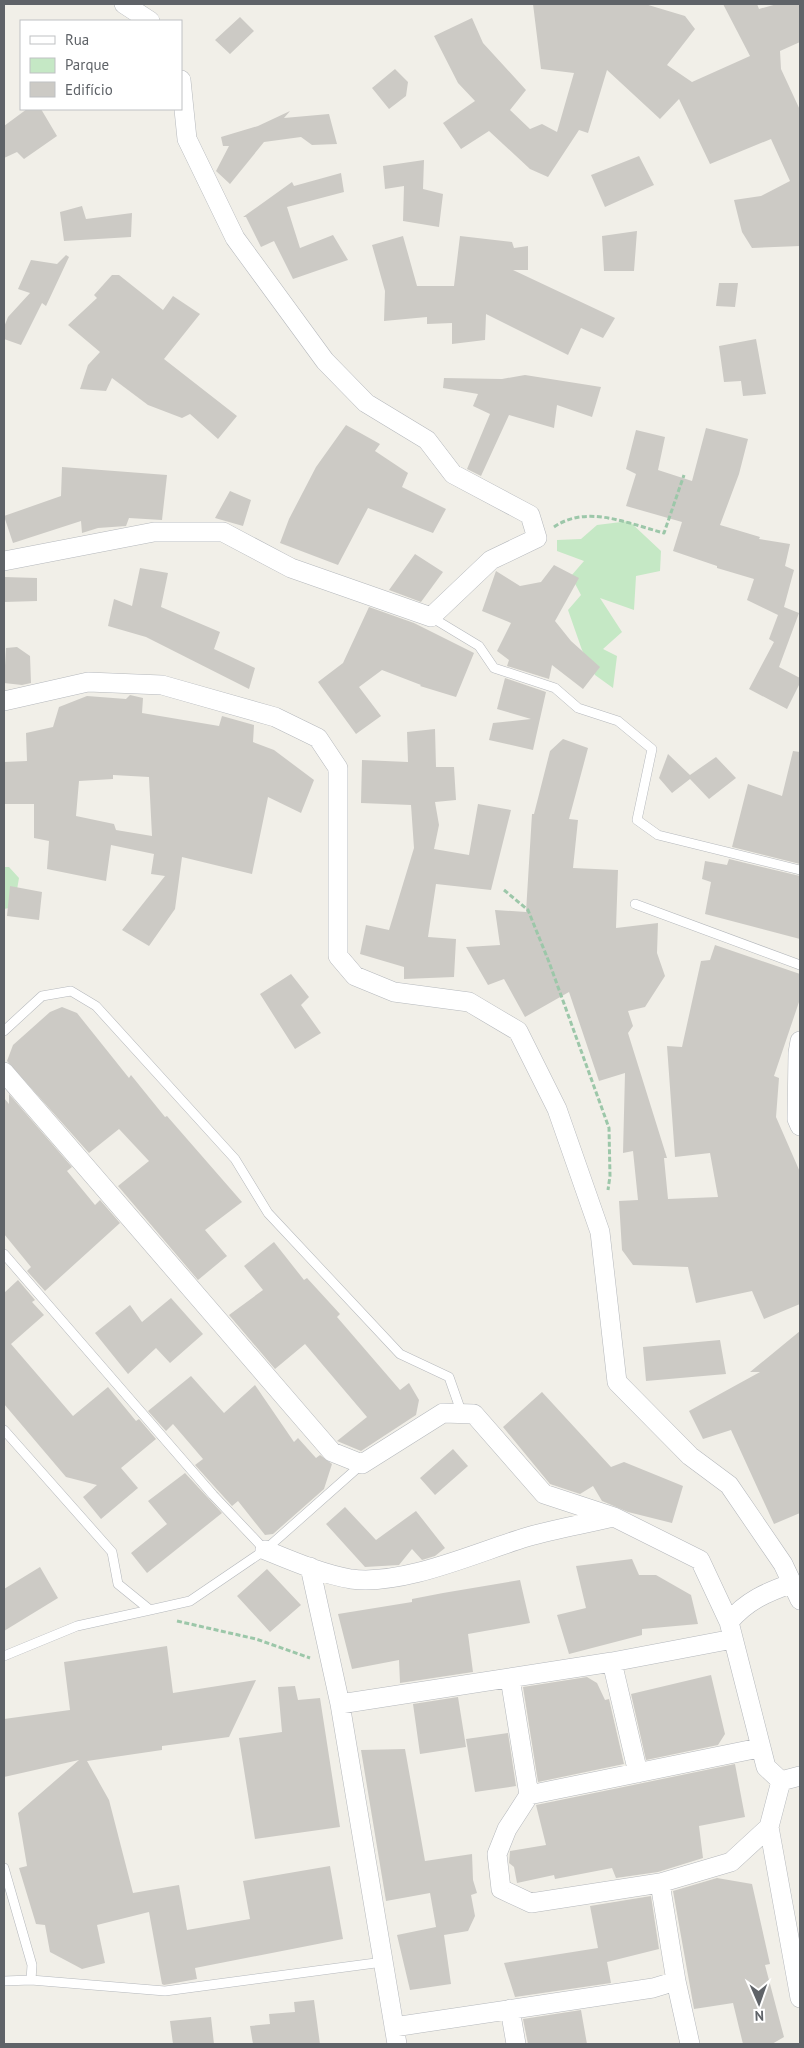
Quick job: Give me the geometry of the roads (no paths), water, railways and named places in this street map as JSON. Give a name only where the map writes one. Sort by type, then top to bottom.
[{"type":"street","points":[[124,4],[148,20]]},
{"type":"street","points":[[4,561],[154,532],[223,532],[291,568],[431,617],[491,560],[537,538],[530,515],[453,474],[427,440],[366,403],[325,361],[235,238],[187,139],[182,90]]},
{"type":"street","points":[[4,701],[88,682],[162,684],[275,717],[318,738],[338,768],[338,956],[355,976],[394,992],[469,1002],[518,1031],[557,1109],[600,1232],[617,1382],[690,1456],[729,1484],[783,1564],[796,1592],[753,1600],[739,1609],[731,1631]]},
{"type":"street","points":[[800,1049],[797,1119],[800,1126]]},
{"type":"street","points":[[4,1072],[332,1452],[362,1464],[442,1413],[474,1414],[544,1494],[614,1517],[700,1560],[731,1631],[759,1748],[766,1767],[781,1781]]},
{"type":"street","points":[[264,1550],[350,1579],[376,1580],[451,1562],[529,1537],[614,1517]]},
{"type":"street","points":[[310,1567],[340,1704],[395,2035],[510,2009],[653,1988],[676,1981]]},
{"type":"street","points":[[340,1704],[612,1662],[731,1631]]},
{"type":"street","points":[[612,1662],[638,1773]]},
{"type":"street","points":[[510,1678],[529,1795],[508,1829],[497,1854],[501,1889],[531,1903],[660,1883],[731,1862],[769,1827]]},
{"type":"street","points":[[529,1795],[759,1748]]},
{"type":"street","points":[[781,1781],[800,1776]]},
{"type":"street","points":[[781,1781],[769,1827],[800,1998]]},
{"type":"street","points":[[660,1883],[676,1981],[690,2044]]},
{"type":"street","points":[[510,2009],[516,2044]]},
{"type":"lane","points":[[431,617],[479,646],[494,668],[555,688],[578,708],[618,721],[652,749],[637,820],[658,835],[800,870]]},
{"type":"lane","points":[[634,904],[800,965]]},
{"type":"lane","points":[[4,1031],[42,996],[72,991],[96,1006],[235,1159],[268,1213],[400,1354],[449,1377],[462,1414]]},
{"type":"lane","points":[[4,1254],[212,1495],[264,1550]]},
{"type":"lane","points":[[4,1430],[112,1552],[118,1584],[150,1610]]},
{"type":"lane","points":[[4,1656],[77,1626],[190,1602],[264,1550],[362,1464]]},
{"type":"lane","points":[[4,1868],[32,1965],[31,1980]]},
{"type":"lane","points":[[4,1981],[31,1980],[165,1991],[383,1962]]}]
